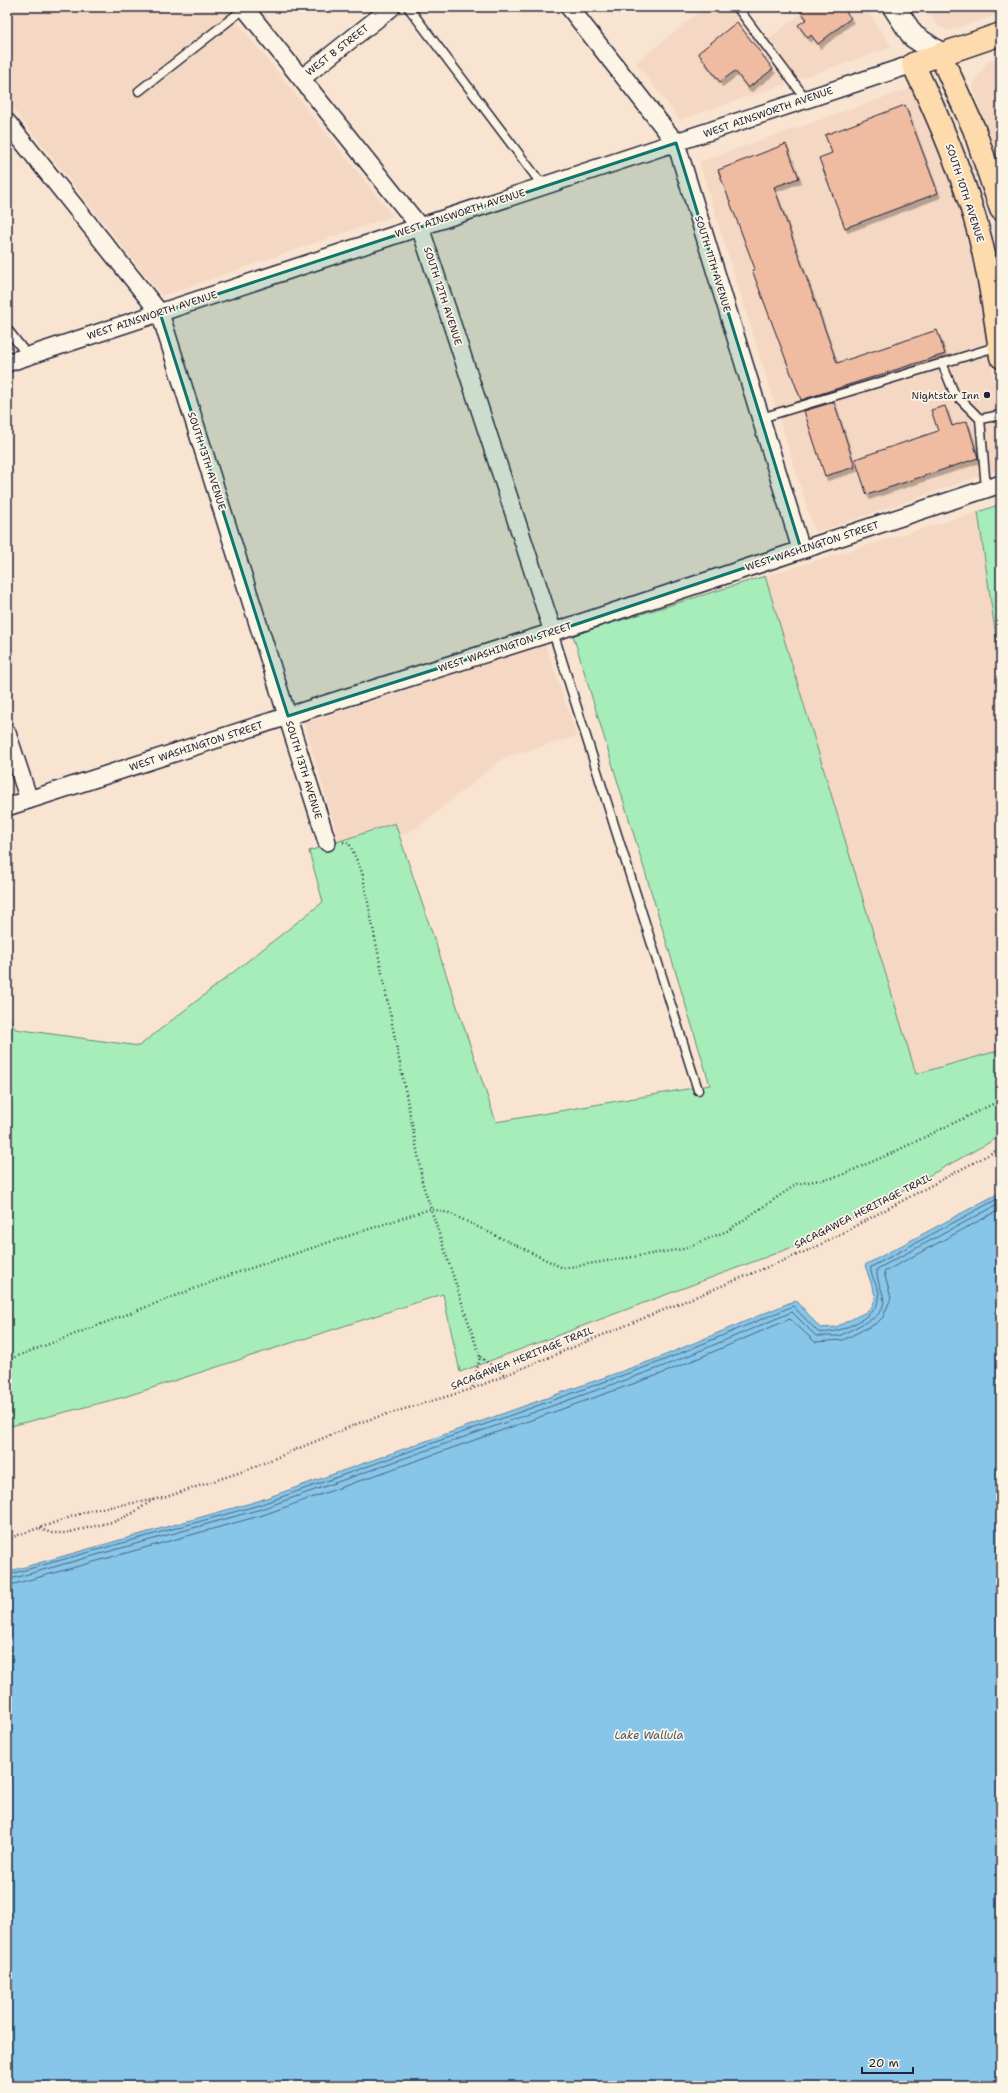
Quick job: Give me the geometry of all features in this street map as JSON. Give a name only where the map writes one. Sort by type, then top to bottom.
[{"type":"main road","points":[[894,7],[913,36],[940,54],[974,129],[1001,209]]},
{"type":"main road","points":[[913,64],[1001,34]]},
{"type":"main road","name":"SOUTH 10TH AVENUE","points":[[913,36],[913,64],[944,131],[975,219],[989,279],[1000,351]]},
{"type":"street","name":"WEST B STREET","points":[[302,78],[392,7]]},
{"type":"street","name":"SOUTH 11TH AVENUE","points":[[569,7],[676,143],[801,550]]},
{"type":"street","name":"SOUTH 12TH AVENUE","points":[[245,8],[420,227],[554,632]]},
{"type":"street","name":"WEST AINSWORTH AVENUE","points":[[7,363],[913,64]]},
{"type":"street","name":"SOUTH 13TH AVENUE","points":[[7,122],[160,313],[327,842]]},
{"type":"street","name":"WEST WASHINGTON STREET","points":[[7,807],[554,632],[994,486]]},
{"type":"street","points":[[7,733],[29,800]]},
{"type":"lane","points":[[408,7],[543,186]]},
{"type":"lane","points":[[737,7],[806,99]]},
{"type":"lane","points":[[139,91],[245,8]]},
{"type":"lane","points":[[7,329],[28,356]]},
{"type":"lane","points":[[760,418],[942,363],[1000,351]]},
{"type":"lane","points":[[942,363],[954,393],[980,419],[994,486]]},
{"type":"lane","points":[[980,419],[1001,415]]},
{"type":"lane","points":[[554,632],[698,1090]]},
{"type":"path","points":[[327,842],[348,843],[362,872],[420,1165],[422,1182],[480,1357],[472,1389]]},
{"type":"path","points":[[7,1360],[233,1274],[430,1209],[450,1212],[562,1268],[683,1249],[727,1231],[797,1184],[837,1177],[892,1153],[1001,1100]]},
{"type":"path","name":"SACAGAWEA HERITAGE TRAIL","points":[[7,1540],[91,1510],[154,1499],[247,1470],[364,1421],[472,1389],[816,1247],[1001,1148]]},
{"type":"path","points":[[480,1357],[505,1375]]},
{"type":"path","points":[[40,1528],[52,1533],[66,1533],[116,1521],[133,1513],[154,1499]]},
{"type":"highlighted area","points":[[676,143],[801,549],[553,632],[288,716],[160,313]]},
{"type":"shaded area","points":[[7,7],[225,7],[393,216],[162,296],[7,101]]},
{"type":"shaded area","points":[[705,7],[735,7],[762,44],[810,7],[864,7],[892,47],[680,120],[636,63]]},
{"type":"shaded area","points":[[925,7],[1001,7],[1001,14],[947,31],[938,26]]},
{"type":"shaded area","points":[[1001,56],[1001,176],[972,85],[989,60]]},
{"type":"shaded area","points":[[911,88],[943,161],[965,227],[980,285],[1001,430],[1001,469],[815,533],[699,162]]},
{"type":"shaded area","points":[[978,512],[1001,672],[1001,1050],[916,1074],[765,576]]},
{"type":"shaded area","points":[[545,644],[577,736],[505,757],[415,829],[400,836],[395,823],[339,841],[304,723]]},
{"type":"green space","points":[[1001,504],[1001,672],[978,512]]},
{"type":"green space","points":[[765,576],[916,1074],[1001,1050],[1001,1136],[814,1239],[460,1372],[443,1294],[124,1397],[7,1427],[7,1011],[15,1029],[139,1046],[323,902],[309,851],[395,823],[496,1122],[710,1085],[573,635]]},
{"type":"water","name":"Lake Wallula","points":[[1001,1192],[1001,2086],[7,2086],[7,1572],[258,1501],[656,1359],[796,1300],[820,1328],[836,1327],[870,1310],[876,1298],[865,1265]]},
{"type":"building","points":[[797,7],[842,7],[851,18],[818,44],[811,35],[808,38],[798,25],[807,19]]},
{"type":"building","points":[[737,22],[773,69],[748,88],[735,71],[720,82],[698,53]]},
{"type":"building","points":[[905,105],[938,193],[845,228],[819,158],[832,153],[825,135]]},
{"type":"building","points":[[786,144],[799,178],[774,187],[837,363],[937,330],[945,354],[801,400],[752,270],[755,269],[718,170]]},
{"type":"building","points":[[834,402],[855,467],[825,476],[804,411]]},
{"type":"building","points":[[945,406],[952,426],[967,421],[978,458],[867,495],[855,459],[938,431],[931,410]]},
{"type":"place","name":"Nightstar Inn","points":[[987,395]]}]
